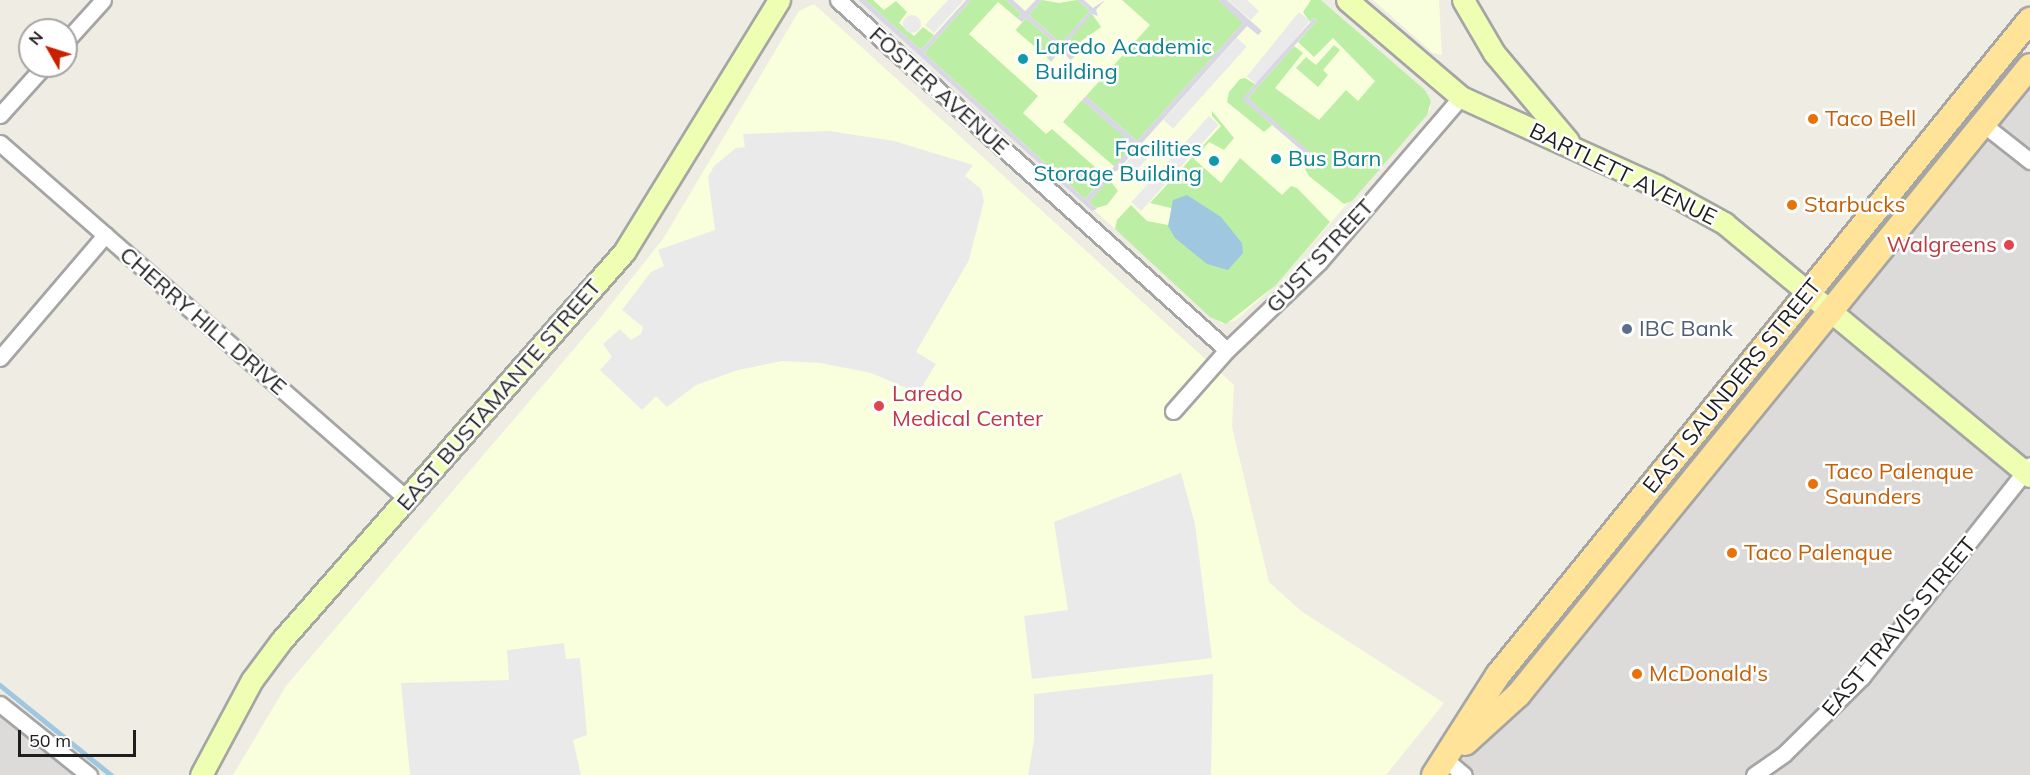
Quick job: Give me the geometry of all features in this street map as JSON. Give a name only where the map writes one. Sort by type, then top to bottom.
[{"type":"main road","name":"EAST BUSTAMANTE STREET","points":[[201,775],[224,727],[275,649],[624,252],[779,0]]},
{"type":"main road","name":"BARTLETT AVENUE","points":[[1347,0],[1461,97],[1577,150],[1714,217],[2028,471]]},
{"type":"main road","points":[[1463,0],[1512,77],[1577,150]]},
{"type":"main road","name":"EAST SAUNDERS STREET","points":[[1448,770],[1498,675],[2030,20]]},
{"type":"main road","name":"EAST SAUNDERS STREET","points":[[1448,770],[1518,695],[2030,66]]},
{"type":"street","points":[[78,28],[103,0]]},
{"type":"street","name":"FOSTER AVENUE","points":[[838,0],[1227,350]]},
{"type":"street","points":[[0,116],[33,78]]},
{"type":"street","name":"GUST STREET","points":[[1173,411],[1227,350],[1318,262],[1461,97]]},
{"type":"street","points":[[1983,124],[2030,161]]},
{"type":"street","name":"CHERRY HILL DRIVE","points":[[0,143],[407,499]]},
{"type":"street","points":[[0,358],[105,235]]},
{"type":"street","name":"EAST TRAVIS STREET","points":[[1754,775],[1784,754],[1862,677],[2028,471]]},
{"type":"street","points":[[0,704],[89,775]]},
{"type":"shaded area","points":[[858,0],[1321,0],[1425,90],[1431,108],[1276,285],[1236,320],[1222,324]]},
{"type":"shaded area","points":[[858,0],[865,0],[921,50],[966,0],[971,0],[924,53],[1085,199],[1133,145],[1082,100],[1086,96],[1137,141],[1243,23],[1218,0],[1227,0],[1262,31],[1258,35],[1247,26],[1089,202],[1097,209],[1092,211]]},
{"type":"shaded area","points":[[948,0],[964,0],[934,33],[925,25]]},
{"type":"shaded area","points":[[1006,0],[1013,0],[1025,11],[1036,0],[1042,0],[1029,15],[1061,43],[1090,11],[1077,0],[1084,0],[1093,8],[1105,0],[1096,10],[1098,16],[1092,14],[1064,46],[1075,56],[1071,60],[1060,51],[1051,62],[1047,58],[1058,46],[1026,18],[1022,22],[1018,19],[1021,14]]},
{"type":"shaded area","points":[[1228,0],[1247,0],[1259,11],[1251,20]]},
{"type":"shaded area","points":[[1373,0],[1439,0],[1442,55],[1433,53]]},
{"type":"shaded area","name":"Laredo Medical Center","points":[[814,4],[1234,385],[1232,427],[1269,582],[1301,611],[1444,703],[1386,775],[233,775],[286,686],[597,322],[663,239],[799,11]]},
{"type":"shaded area","points":[[1299,12],[1310,21],[1258,85],[1247,77]]},
{"type":"shaded area","points":[[912,15],[918,18],[921,24],[918,30],[912,33],[906,30],[903,24],[906,18]]},
{"type":"shaded area","points":[[1314,18],[1317,20],[1248,98],[1318,159],[1315,162],[1242,99]]},
{"type":"shaded area","points":[[1237,38],[1247,47],[1173,128],[1163,120]]},
{"type":"shaded area","points":[[2030,66],[2030,775],[1434,775],[1518,695]]},
{"type":"shaded area","points":[[1209,116],[1219,125],[1141,211],[1131,202]]},
{"type":"shaded area","points":[[829,131],[894,141],[973,165],[965,176],[981,189],[984,201],[969,260],[916,352],[936,364],[918,393],[871,373],[820,363],[782,361],[738,370],[696,385],[667,407],[656,396],[642,410],[600,370],[612,357],[603,344],[620,329],[631,340],[641,334],[643,327],[622,310],[651,272],[664,266],[658,250],[715,230],[708,177],[714,166],[736,148],[745,147],[743,134]]},
{"type":"shaded area","points":[[1142,145],[1152,154],[1134,174],[1124,165]]},
{"type":"shaded area","points":[[1181,473],[1195,524],[1212,658],[1032,679],[1024,616],[1068,610],[1054,522]]},
{"type":"shaded area","points":[[564,643],[566,659],[580,658],[587,735],[573,740],[581,775],[410,775],[401,683],[509,680],[507,650]]},
{"type":"shaded area","points":[[1213,674],[1211,775],[1028,775],[1034,740],[1034,694]]},
{"type":"shaded area","points":[[0,704],[89,775],[0,775]]},
{"type":"green space","points":[[865,0],[873,0],[884,10],[896,1],[907,12],[899,23],[914,36],[923,27],[934,35],[921,50]]},
{"type":"green space","points":[[971,0],[1006,0],[1021,14],[1018,19],[998,2],[969,34],[1038,96],[1023,113],[1046,134],[1052,129],[1105,176],[1085,199],[924,53]]},
{"type":"green space","points":[[1042,0],[1059,3],[1077,0],[1090,11],[1061,43],[1029,15]]},
{"type":"green space","points":[[1122,0],[1218,0],[1244,22],[1137,141],[1086,96],[1150,25]]},
{"type":"green space","points":[[1311,0],[1321,0],[1425,90],[1431,101],[1427,115],[1352,201],[1344,204],[1309,176],[1305,169],[1317,160],[1248,98],[1294,46],[1303,53],[1275,88],[1319,120],[1346,90],[1358,101],[1375,81],[1333,38],[1314,57],[1298,42],[1317,20],[1314,18],[1310,22],[1303,12]]},
{"type":"green space","points":[[1092,14],[1101,27],[1066,52],[1057,39]]},
{"type":"green space","points":[[1026,18],[1058,46],[1048,58],[1016,30]]},
{"type":"green space","points":[[1334,45],[1340,50],[1323,70],[1328,75],[1318,87],[1296,68],[1306,57],[1316,65]]},
{"type":"green space","points":[[1245,78],[1255,84],[1243,99],[1272,125],[1264,132],[1227,102],[1229,92],[1240,79]]},
{"type":"green space","points":[[1082,100],[1133,145],[1114,166],[1063,122]]},
{"type":"green space","points":[[1212,111],[1234,138],[1224,150],[1209,142],[1194,159],[1221,183],[1240,158],[1282,195],[1291,186],[1297,188],[1330,222],[1276,285],[1226,324],[1210,317],[1115,229],[1117,220],[1131,205],[1147,221],[1173,226],[1175,209],[1150,203],[1221,126],[1212,116]]},
{"type":"green space","points":[[1109,179],[1118,191],[1107,205],[1096,208],[1089,202]]},
{"type":"water","points":[[1187,195],[1221,217],[1242,243],[1243,253],[1228,270],[1207,264],[1175,238],[1168,226],[1173,200]]},
{"type":"waterway","points":[[0,685],[111,775]]},
{"type":"place","name":"Laredo Academic Building","points":[[1023,59]]},
{"type":"place","name":"Taco Bell","points":[[1813,119]]},
{"type":"place","name":"Bus Barn","points":[[1276,159]]},
{"type":"place","name":"Facilities Storage Building","points":[[1214,161]]},
{"type":"place","name":"Starbucks","points":[[1792,205]]},
{"type":"place","name":"Walgreens","points":[[2009,245]]},
{"type":"place","name":"IBC Bank","points":[[1627,329]]},
{"type":"place","name":"Laredo Medical Center","points":[[879,406]]},
{"type":"place","name":"Taco Palenque Saunders","points":[[1813,484]]},
{"type":"place","name":"Taco Palenque","points":[[1732,553]]},
{"type":"place","name":"McDonald's","points":[[1637,674]]}]
